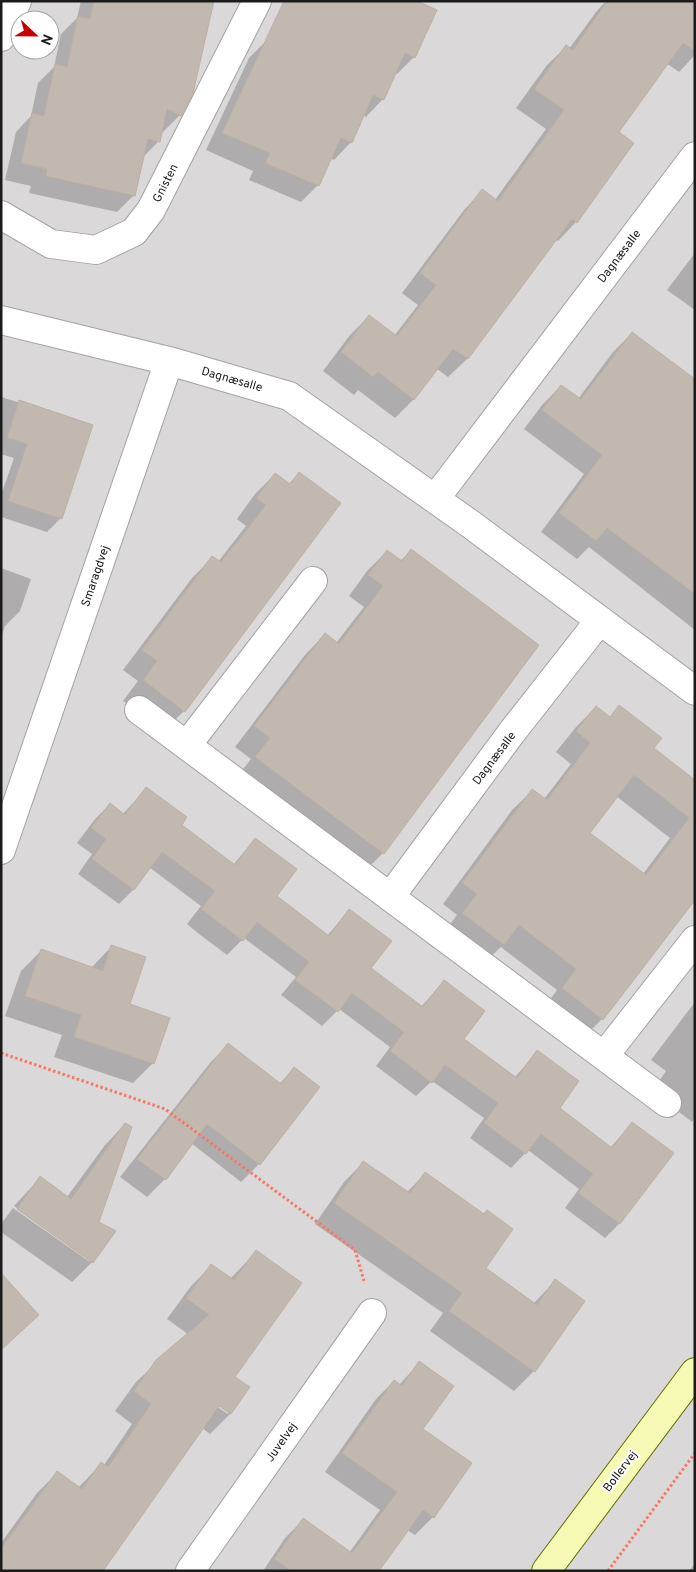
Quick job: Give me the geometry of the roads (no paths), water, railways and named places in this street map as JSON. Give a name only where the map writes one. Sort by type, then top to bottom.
[{"type":"main road","name":"Bollervej","points":[[546,1571],[695,1372]]},
{"type":"street","points":[[1,37],[17,1]]},
{"type":"street","name":"Gnisten","points":[[1,215],[51,244],[96,250],[134,232],[151,210],[258,1]]},
{"type":"street","name":"Dagnæsalle","points":[[435,499],[695,156]]},
{"type":"street","name":"Dagnæsalle","points":[[1,320],[169,361],[289,396],[435,499],[695,691]]},
{"type":"street","name":"Smaragdvej","points":[[1,850],[11,787],[169,361]]},
{"type":"street","points":[[187,745],[313,581]]},
{"type":"street","name":"Dagnæsalle","points":[[390,897],[512,732],[600,620]]},
{"type":"street","points":[[139,710],[667,1103]]},
{"type":"street","points":[[604,1056],[695,940]]},
{"type":"street","name":"Juvelvej","points":[[190,1571],[372,1313]]}]
